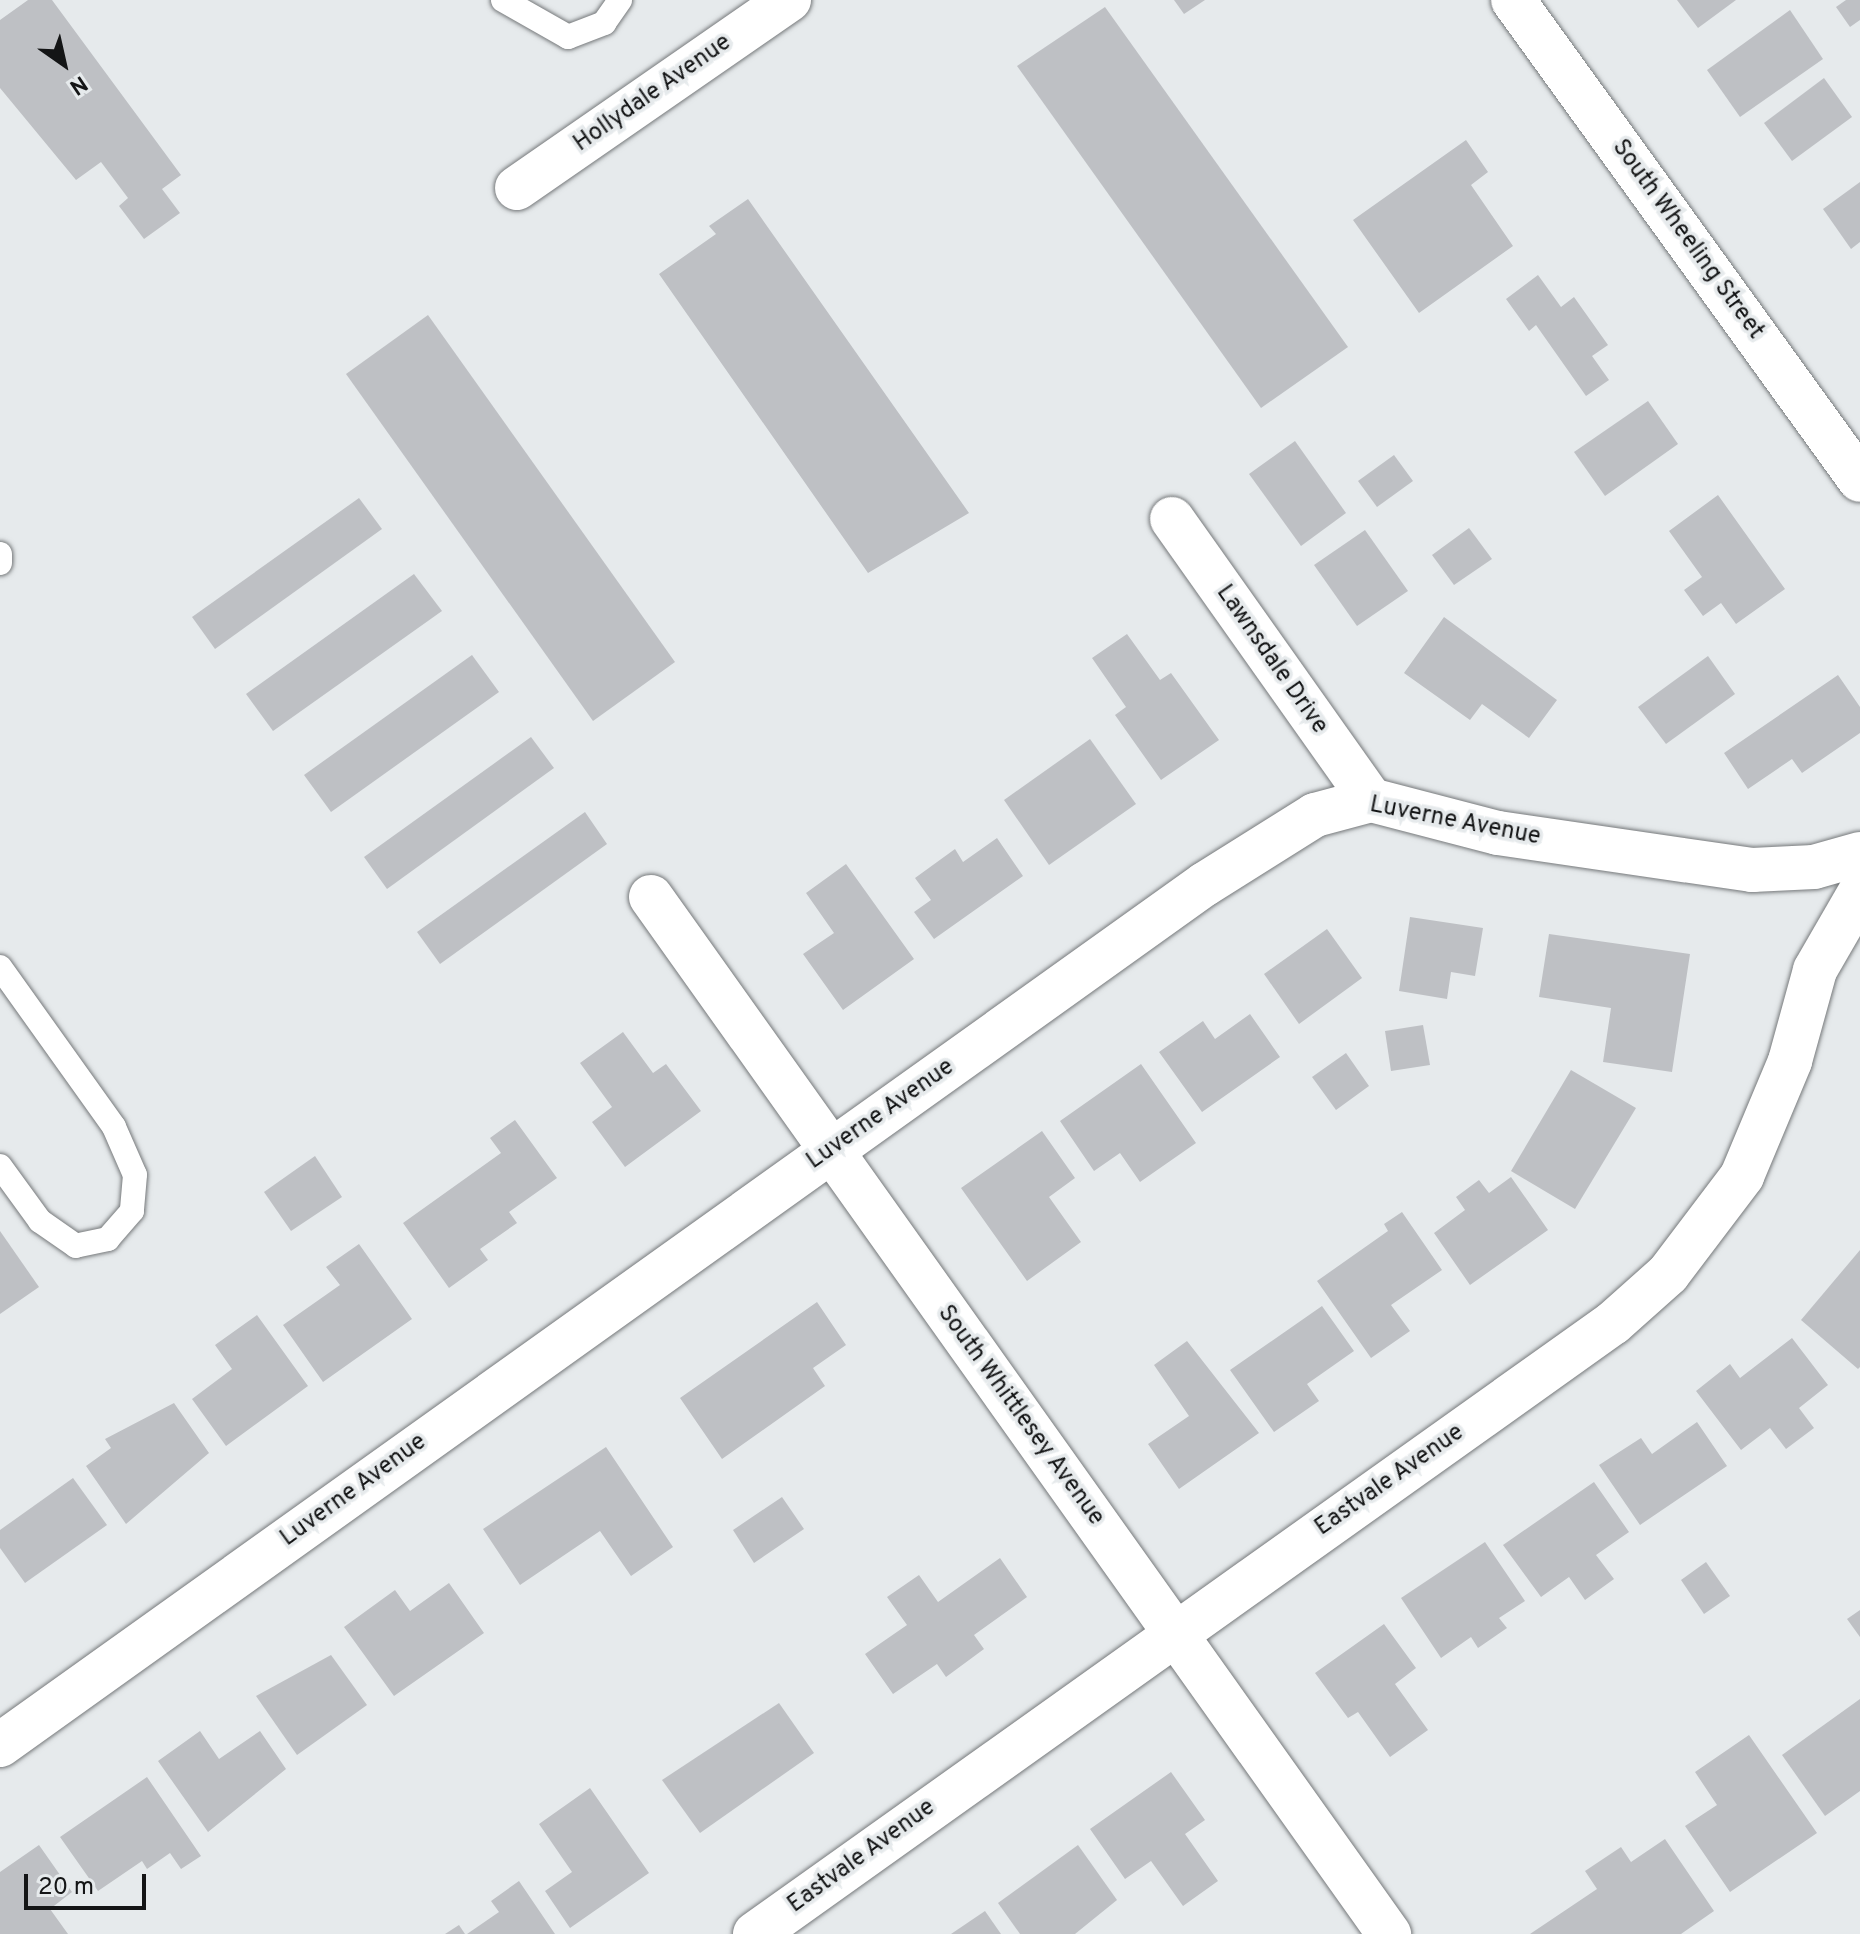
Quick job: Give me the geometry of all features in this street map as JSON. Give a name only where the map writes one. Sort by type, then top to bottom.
[{"type":"street","name":"Hollydale Avenue","points":[[517,188],[789,0]]},
{"type":"street","name":"South Wheeling Street","points":[[1513,0],[1860,480]]},
{"type":"street","name":"Lawnsdale Drive","points":[[1172,519],[1371,800]]},
{"type":"street","name":"Luverne Avenue","points":[[0,1745],[1268,841],[1315,815],[1371,800],[1498,833],[1752,870],[1814,867],[1860,854]]},
{"type":"street","name":"Eastvale Avenue","points":[[755,1934],[1613,1323],[1668,1274],[1742,1176],[1790,1061],[1815,970],[1860,892]]},
{"type":"street","name":"South Whittlesey Avenue","points":[[651,897],[1389,1934]]},
{"type":"lane","points":[[503,0],[568,37],[604,23],[620,0]]},
{"type":"lane","points":[[0,554],[0,563]]},
{"type":"lane","points":[[0,967],[114,1127],[135,1175],[132,1211],[108,1239],[76,1246],[40,1221],[0,1166]]},
{"type":"building","points":[[28,0],[52,0],[181,175],[162,189],[180,213],[144,239],[119,206],[128,198],[101,162],[76,180],[0,88],[0,20]]},
{"type":"building","points":[[1174,0],[1205,0],[1184,14]]},
{"type":"building","points":[[1677,0],[1736,0],[1698,28]]},
{"type":"building","points":[[1846,0],[1860,0],[1860,20],[1850,27],[1836,7]]},
{"type":"building","points":[[1105,7],[1348,347],[1261,408],[1017,66]]},
{"type":"building","points":[[1790,10],[1823,59],[1740,117],[1707,70]]},
{"type":"building","points":[[1824,78],[1852,117],[1792,161],[1764,123]]},
{"type":"building","points":[[1466,140],[1488,172],[1471,185],[1513,246],[1419,313],[1353,220]]},
{"type":"building","points":[[1860,182],[1860,242],[1851,249],[1823,209]]},
{"type":"building","points":[[748,199],[969,513],[868,573],[659,274],[716,234],[709,226]]},
{"type":"building","points":[[1538,275],[1561,307],[1574,297],[1608,345],[1592,356],[1609,380],[1586,396],[1536,325],[1529,331],[1506,299]]},
{"type":"building","points":[[428,315],[675,662],[593,721],[346,374]]},
{"type":"building","points":[[1648,401],[1678,444],[1605,496],[1574,452]]},
{"type":"building","points":[[1295,441],[1346,513],[1301,546],[1249,474]]},
{"type":"building","points":[[1394,455],[1413,481],[1377,507],[1358,481]]},
{"type":"building","points":[[1718,495],[1785,589],[1736,624],[1721,603],[1703,616],[1684,590],[1702,577],[1669,531]]},
{"type":"building","points":[[359,498],[382,529],[215,649],[192,617]]},
{"type":"building","points":[[1469,528],[1492,559],[1454,585],[1432,555]]},
{"type":"building","points":[[1365,530],[1408,591],[1357,626],[1314,565]]},
{"type":"building","points":[[414,574],[442,611],[273,731],[246,694]]},
{"type":"building","points":[[1444,617],[1557,700],[1529,738],[1482,704],[1470,720],[1404,673]]},
{"type":"building","points":[[1127,634],[1160,680],[1171,673],[1219,740],[1161,780],[1115,715],[1126,707],[1092,658]]},
{"type":"building","points":[[472,655],[499,692],[331,812],[304,775]]},
{"type":"building","points":[[1708,656],[1735,694],[1666,744],[1638,707]]},
{"type":"building","points":[[1838,675],[1860,707],[1860,733],[1802,773],[1792,759],[1748,789],[1724,753]]},
{"type":"building","points":[[531,737],[554,768],[387,889],[364,857]]},
{"type":"building","points":[[1090,739],[1136,804],[1049,865],[1004,800]]},
{"type":"building","points":[[585,812],[607,844],[440,964],[417,932]]},
{"type":"building","points":[[997,838],[1023,876],[934,939],[914,912],[931,900],[915,878],[955,849],[963,862]]},
{"type":"building","points":[[846,864],[914,959],[843,1010],[803,954],[834,933],[806,893]]},
{"type":"building","points":[[1410,917],[1483,928],[1475,976],[1451,972],[1447,999],[1399,991]]},
{"type":"building","points":[[1327,929],[1362,978],[1299,1024],[1264,974]]},
{"type":"building","points":[[1549,934],[1690,954],[1672,1072],[1603,1062],[1611,1008],[1539,997]]},
{"type":"building","points":[[1250,1014],[1280,1057],[1202,1112],[1159,1052],[1203,1021],[1215,1039]]},
{"type":"building","points":[[1423,1025],[1430,1065],[1391,1071],[1385,1031]]},
{"type":"building","points":[[623,1032],[653,1073],[666,1064],[701,1111],[625,1167],[592,1122],[612,1107],[580,1063]]},
{"type":"building","points":[[1346,1053],[1369,1086],[1336,1110],[1312,1077]]},
{"type":"building","points":[[1141,1064],[1196,1143],[1140,1182],[1120,1153],[1094,1171],[1060,1121]]},
{"type":"building","points":[[1571,1070],[1636,1108],[1575,1209],[1511,1171]]},
{"type":"building","points":[[515,1120],[557,1178],[509,1212],[517,1223],[480,1249],[488,1260],[449,1288],[403,1223],[501,1153],[490,1138]]},
{"type":"building","points":[[1042,1131],[1075,1178],[1049,1197],[1081,1242],[1027,1281],[961,1188]]},
{"type":"building","points":[[315,1156],[342,1197],[291,1231],[264,1192]]},
{"type":"building","points":[[1511,1177],[1548,1230],[1470,1285],[1434,1233],[1465,1210],[1456,1197],[1479,1180],[1489,1193]]},
{"type":"building","points":[[1402,1212],[1442,1270],[1391,1305],[1410,1331],[1371,1358],[1317,1281],[1388,1231],[1384,1224]]},
{"type":"building","points":[[0,1231],[39,1287],[0,1314]]},
{"type":"building","points":[[359,1244],[412,1319],[323,1382],[283,1325],[340,1285],[326,1267]]},
{"type":"building","points":[[1860,1250],[1860,1367],[1858,1369],[1801,1320]]},
{"type":"building","points":[[817,1302],[846,1345],[813,1368],[825,1386],[722,1459],[680,1398]]},
{"type":"building","points":[[1322,1306],[1354,1351],[1307,1384],[1319,1401],[1274,1432],[1230,1370]]},
{"type":"building","points":[[257,1315],[308,1386],[226,1446],[192,1399],[232,1369],[215,1345]]},
{"type":"building","points":[[1792,1338],[1828,1385],[1799,1408],[1814,1428],[1786,1449],[1770,1428],[1741,1450],[1696,1391],[1730,1364],[1740,1378]]},
{"type":"building","points":[[1187,1341],[1259,1433],[1179,1489],[1148,1444],[1189,1416],[1154,1365]]},
{"type":"building","points":[[174,1403],[209,1453],[126,1524],[86,1466],[111,1448],[105,1439]]},
{"type":"building","points":[[1697,1422],[1727,1466],[1640,1525],[1599,1465],[1641,1438],[1652,1454]]},
{"type":"building","points":[[606,1447],[673,1547],[631,1576],[600,1531],[520,1585],[483,1529]]},
{"type":"building","points":[[73,1478],[107,1525],[25,1583],[0,1548],[0,1530]]},
{"type":"building","points":[[1594,1482],[1629,1532],[1596,1555],[1614,1579],[1585,1600],[1569,1577],[1541,1597],[1503,1545]]},
{"type":"building","points":[[782,1497],[804,1529],[754,1563],[733,1530]]},
{"type":"building","points":[[1485,1542],[1525,1601],[1499,1618],[1507,1628],[1478,1648],[1471,1637],[1441,1658],[1401,1598]]},
{"type":"building","points":[[1000,1558],[1027,1597],[974,1635],[984,1649],[946,1677],[937,1664],[893,1694],[865,1654],[907,1625],[887,1597],[919,1575],[938,1602]]},
{"type":"building","points":[[1706,1562],[1730,1596],[1704,1614],[1681,1580]]},
{"type":"building","points":[[449,1583],[484,1633],[394,1696],[344,1627],[395,1590],[410,1611]]},
{"type":"building","points":[[1860,1610],[1860,1637],[1847,1619]]},
{"type":"building","points":[[1384,1624],[1416,1668],[1395,1684],[1428,1730],[1390,1757],[1358,1712],[1348,1718],[1315,1673]]},
{"type":"building","points":[[331,1655],[367,1705],[297,1755],[256,1696]]},
{"type":"building","points":[[1860,1699],[1860,1791],[1825,1816],[1782,1755]]},
{"type":"building","points":[[779,1703],[814,1753],[700,1833],[662,1780]]},
{"type":"building","points":[[200,1731],[219,1759],[260,1731],[286,1769],[208,1832],[158,1761]]},
{"type":"building","points":[[1749,1735],[1817,1833],[1730,1892],[1685,1826],[1717,1805],[1695,1772]]},
{"type":"building","points":[[1171,1772],[1205,1820],[1185,1834],[1218,1881],[1183,1906],[1151,1861],[1125,1879],[1090,1829]]},
{"type":"building","points":[[147,1777],[201,1856],[181,1869],[170,1853],[147,1869],[142,1861],[98,1891],[60,1837]]},
{"type":"building","points":[[590,1788],[649,1873],[570,1928],[545,1891],[572,1872],[539,1824]]},
{"type":"building","points":[[1665,1839],[1714,1911],[1681,1934],[1530,1934],[1597,1889],[1585,1871],[1621,1847],[1631,1862]]},
{"type":"building","points":[[39,1845],[72,1892],[50,1909],[68,1934],[0,1934],[0,1872]]},
{"type":"building","points":[[1078,1845],[1117,1900],[1075,1934],[1020,1934],[998,1903]]},
{"type":"building","points":[[519,1881],[555,1934],[467,1934],[499,1912],[491,1901]]},
{"type":"building","points":[[985,1911],[1001,1934],[951,1934]]},
{"type":"building","points":[[459,1925],[465,1934],[445,1934]]}]
